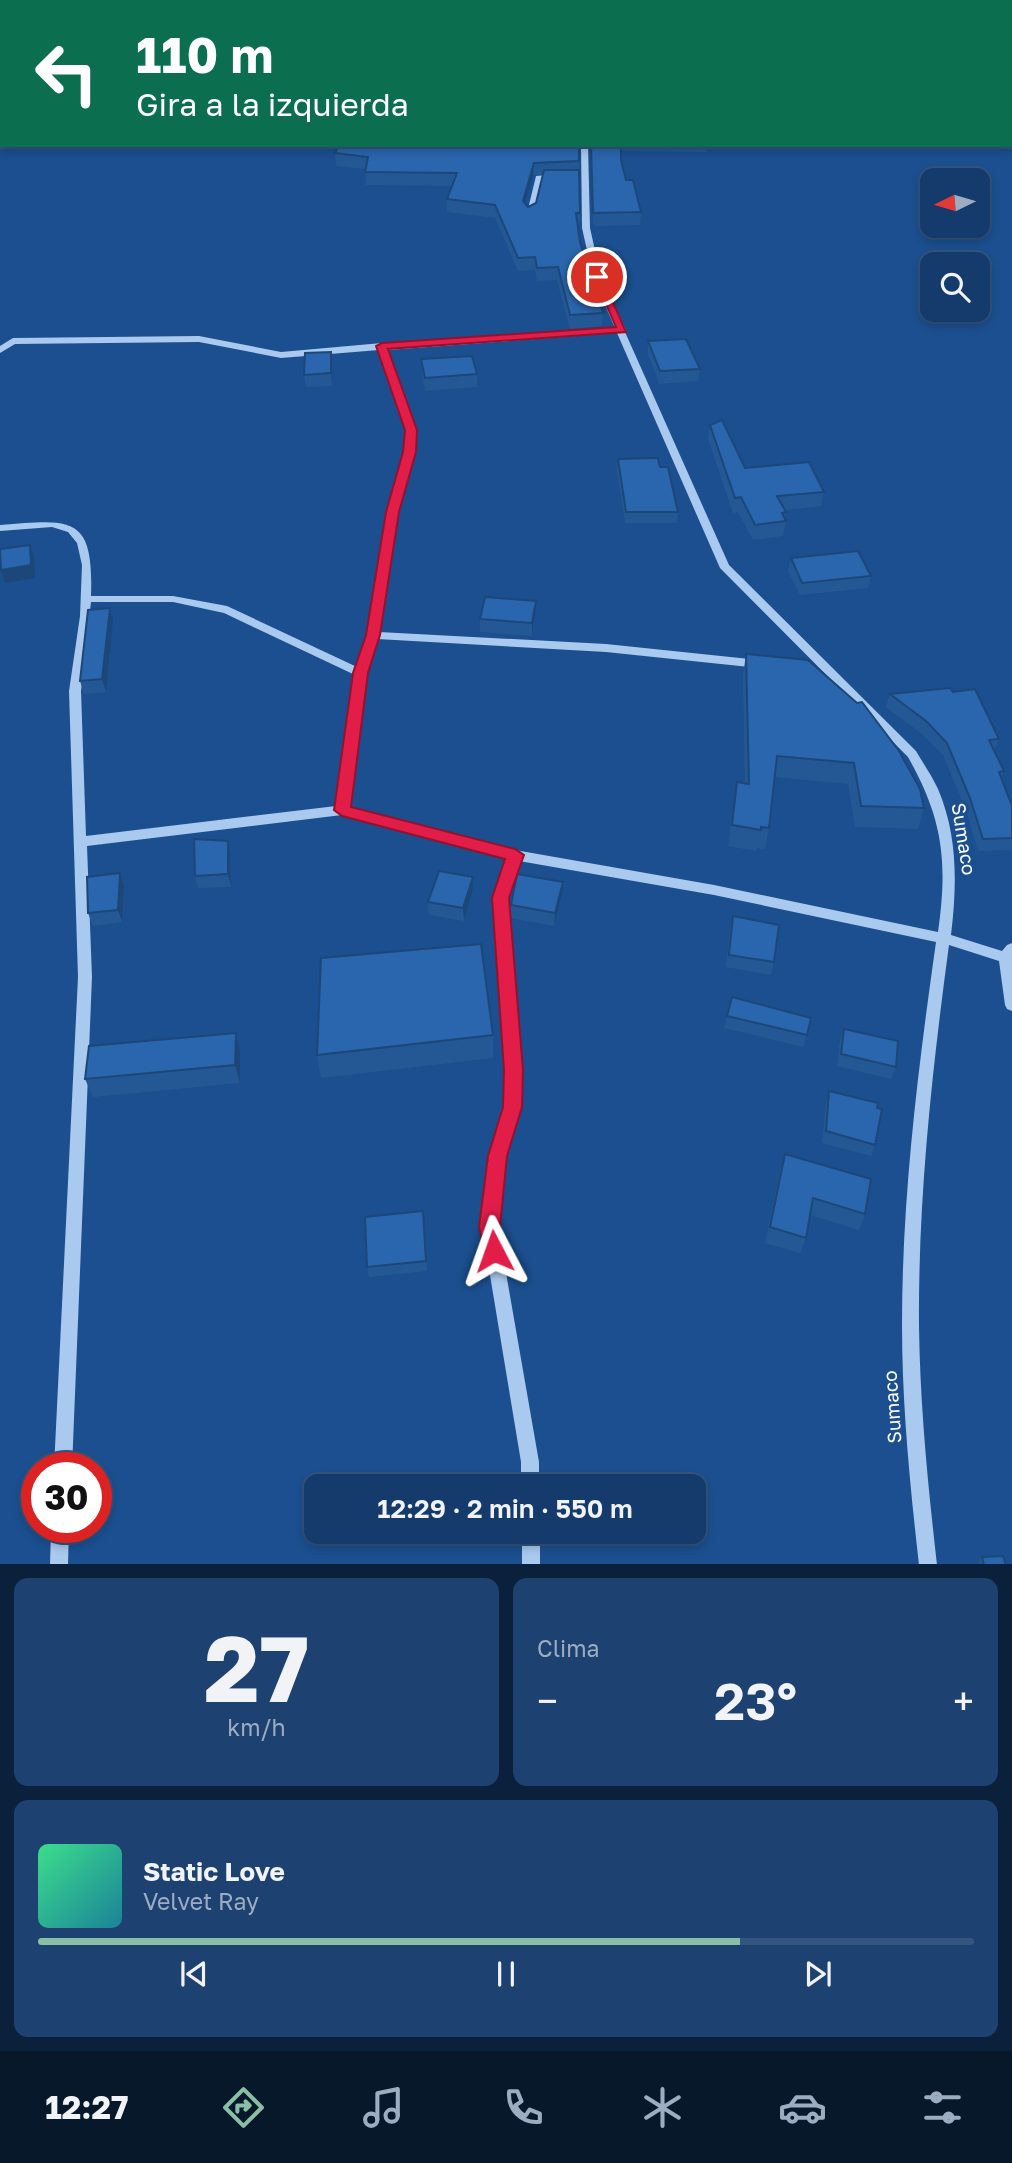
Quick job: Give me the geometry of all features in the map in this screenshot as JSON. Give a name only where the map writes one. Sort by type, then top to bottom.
[{"type":"street","name":"Sumaco","points":[[584,147],[581,177],[590,251],[597,277],[724,566],[826,671],[912,754],[932,783],[943,818],[950,902],[932,1017],[911,1288],[911,1399],[928,1564]]},
{"type":"street","points":[[529,215],[538,178],[565,176]]},
{"type":"street","points":[[0,336],[13,341],[200,339],[281,355],[622,330]]},
{"type":"street","points":[[0,350],[13,341]]},
{"type":"street","points":[[342,810],[361,673],[373,635],[392,512],[410,452],[411,430],[382,346]]},
{"type":"street","points":[[0,528],[52,524],[72,530],[82,542],[87,565],[86,599],[75,691],[85,977],[64,1452]]},
{"type":"street","points":[[86,599],[173,599],[227,610],[361,673]]},
{"type":"street","points":[[373,635],[606,648],[771,665]]},
{"type":"street","points":[[812,669],[826,671]]},
{"type":"street","points":[[81,842],[342,810],[515,855],[714,890],[1009,953],[1012,1005]]},
{"type":"street","points":[[515,855],[500,898],[513,1070],[512,1107],[498,1156],[490,1227],[530,1474]]},
{"type":"street","points":[[59,1564],[60,1543]]},
{"type":"street","points":[[530,1544],[531,1564]]},
{"type":"building","points":[[338,147],[579,147],[579,161],[534,163],[523,201],[528,207],[536,203],[544,170],[579,170],[580,213],[576,213],[580,242],[603,313],[570,315],[558,267],[537,268],[535,257],[518,258],[495,205],[447,199],[457,173],[365,172],[368,157],[335,153]]},
{"type":"building","points":[[591,147],[621,147],[626,180],[633,180],[641,212],[593,213]]},
{"type":"building","points":[[686,339],[700,369],[660,371],[648,341]]},
{"type":"building","points":[[331,352],[331,373],[304,375],[305,353]]},
{"type":"building","points":[[472,356],[477,374],[425,378],[421,359]]},
{"type":"building","points":[[722,420],[745,468],[809,462],[824,492],[777,496],[786,512],[782,513],[786,521],[755,525],[741,497],[735,498],[710,425]]},
{"type":"building","points":[[658,458],[660,467],[668,467],[678,512],[626,512],[618,459]]},
{"type":"building","points":[[30,545],[31,565],[1,570],[0,549]]},
{"type":"building","points":[[858,551],[871,576],[802,583],[791,558]]},
{"type":"building","points":[[485,597],[536,601],[532,623],[480,619]]},
{"type":"building","points":[[110,608],[102,679],[80,681],[88,610]]},
{"type":"building","points":[[746,654],[808,660],[857,703],[862,702],[899,751],[920,789],[924,808],[861,806],[854,763],[777,756],[769,828],[761,827],[761,830],[732,825],[737,782],[749,784]]},
{"type":"building","points":[[950,688],[953,692],[975,689],[999,739],[989,740],[1004,771],[999,772],[1012,806],[1012,838],[983,839],[970,798],[947,743],[926,721],[890,694]]},
{"type":"building","points":[[194,839],[228,841],[228,874],[195,876]]},
{"type":"building","points":[[439,871],[473,877],[463,908],[428,902]]},
{"type":"building","points":[[120,873],[118,910],[88,913],[87,877]]},
{"type":"building","points":[[517,874],[563,882],[555,913],[511,905]]},
{"type":"building","points":[[733,916],[779,925],[774,962],[729,955]]},
{"type":"building","points":[[481,944],[493,1035],[317,1055],[321,958]]},
{"type":"building","points":[[732,997],[811,1018],[807,1035],[727,1016]]},
{"type":"building","points":[[844,1029],[898,1041],[896,1067],[841,1054]]},
{"type":"building","points":[[236,1033],[235,1065],[85,1079],[89,1046]]},
{"type":"building","points":[[829,1091],[878,1103],[877,1108],[882,1109],[875,1145],[826,1131]]},
{"type":"building","points":[[785,1154],[871,1179],[865,1214],[813,1198],[806,1238],[770,1227]]},
{"type":"building","points":[[423,1211],[426,1261],[367,1267],[365,1217]]},
{"type":"building","points":[[1003,1556],[1006,1564],[984,1564],[982,1557]]},
{"type":"route","points":[[494,1251],[490,1227],[498,1156],[512,1107],[513,1070],[500,898],[515,855],[342,810],[361,673],[373,635],[392,512],[410,452],[411,430],[382,346],[622,330],[597,277]]}]
